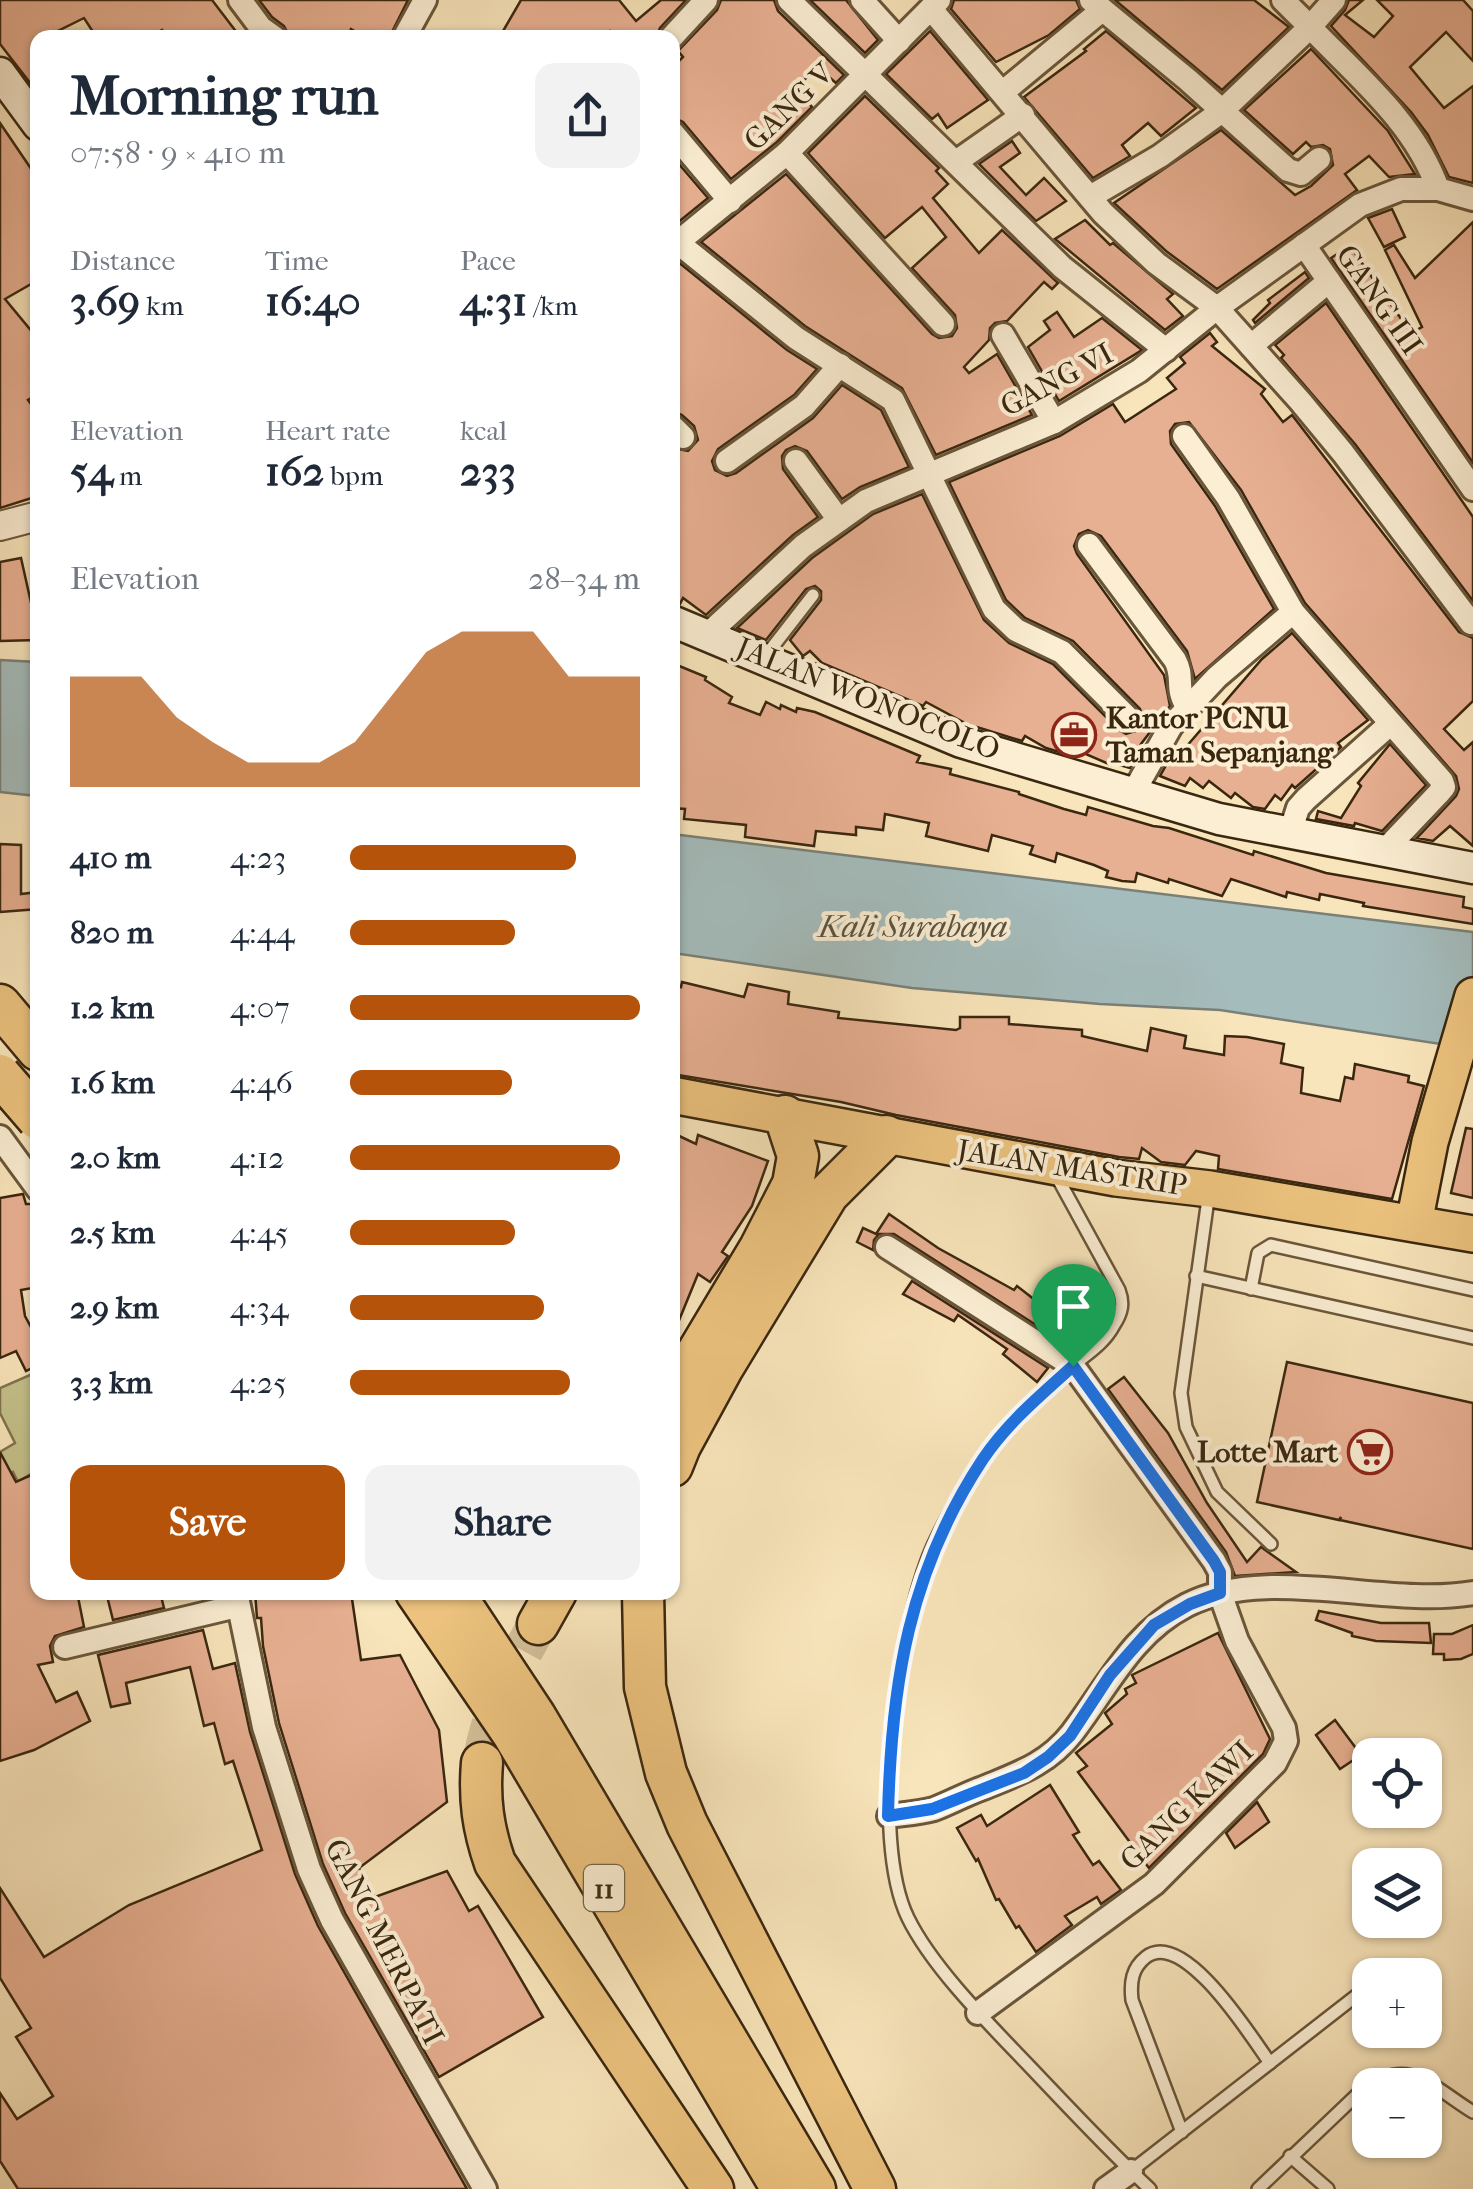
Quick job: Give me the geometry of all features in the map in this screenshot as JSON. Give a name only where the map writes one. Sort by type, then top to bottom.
[{"type":"highway","points":[[0,1005],[30,1041]]},
{"type":"highway","points":[[0,1075],[30,1110]]},
{"type":"highway","points":[[680,1382],[794,1184],[798,1156],[768,1116]]},
{"type":"highway","points":[[680,1446],[828,1194],[886,1136]]},
{"type":"highway","name":"11","points":[[421,1600],[513,1734],[782,2189]]},
{"type":"highway","name":"11","points":[[458,1600],[536,1716],[816,2189]]},
{"type":"highway","points":[[644,1600],[646,1687],[666,1773],[687,1824],[874,2189]]},
{"type":"highway","points":[[482,1763],[479,1798],[484,1832],[495,1863],[713,2189]]},
{"type":"main road","points":[[0,73],[30,114]]},
{"type":"main road","name":"JALAN WONOCOLO","points":[[680,624],[961,742],[1220,818],[1473,868]]},
{"type":"main road","points":[[1414,1223],[1430,1142],[1473,996]]},
{"type":"main road","name":"JALAN MASTRIP","points":[[680,1096],[768,1116],[1116,1178],[1210,1189],[1473,1234]]},
{"type":"main road","points":[[0,1103],[30,1098]]},
{"type":"street","points":[[240,0],[259,30]]},
{"type":"street","points":[[409,30],[426,0]]},
{"type":"street","points":[[678,30],[706,0]]},
{"type":"street","points":[[789,0],[1062,267],[1166,350]]},
{"type":"street","points":[[862,0],[899,41]]},
{"type":"street","points":[[1283,0],[1403,125],[1428,161],[1438,188],[1473,199]]},
{"type":"street","points":[[1090,197],[1160,156],[1222,111],[1334,0]]},
{"type":"street","points":[[935,5],[1090,197],[1156,264],[1217,308],[1251,346],[1343,453],[1471,623]]},
{"type":"street","name":"GANG V","points":[[680,238],[787,154],[935,5]]},
{"type":"street","points":[[1003,92],[1096,5],[1292,173],[1301,174],[1319,159]]},
{"type":"street","points":[[956,162],[1023,115]]},
{"type":"street","points":[[680,142],[730,201]]},
{"type":"street","points":[[787,154],[943,324]]},
{"type":"street","name":"GANG VI","points":[[707,635],[803,546],[866,500],[1054,422],[1139,371],[1217,308],[1360,205],[1402,189],[1438,188]]},
{"type":"street","name":"GANG III","points":[[1304,245],[1473,489]]},
{"type":"street","points":[[680,247],[796,338],[893,400],[994,609],[1016,630],[1062,652],[1130,719]]},
{"type":"street","points":[[1251,346],[1329,281]]},
{"type":"street","points":[[1004,336],[1054,422]]},
{"type":"street","points":[[727,461],[804,406],[840,365]]},
{"type":"street","points":[[1184,436],[1228,498],[1294,612],[1444,787],[1383,852]]},
{"type":"street","points":[[796,462],[839,520]]},
{"type":"street","points":[[0,526],[30,518]]},
{"type":"street","points":[[1089,545],[1175,660],[1181,670],[1180,696],[1188,708]]},
{"type":"street","points":[[1133,793],[1161,739],[1188,708],[1217,677],[1294,612]]},
{"type":"street","points":[[1290,834],[1298,808],[1306,799],[1390,724]]},
{"type":"street","points":[[0,1137],[30,1177]]},
{"type":"street","name":"GANG KAWI","points":[[887,1247],[1073,1366],[1214,1561],[1220,1572],[1220,1593],[1237,1640],[1284,1728],[1283,1751],[1275,1763],[1154,1884],[978,2013]]},
{"type":"street","points":[[888,1816],[932,1809],[1024,1773],[1048,1757],[1070,1736],[1110,1675],[1154,1625],[1190,1604],[1220,1593],[1323,1589],[1440,1599],[1473,1594]]},
{"type":"street","points":[[65,1647],[232,1600]]},
{"type":"street","name":"GANG MERPATI","points":[[236,1600],[264,1726],[308,1870],[332,1920],[485,2189]]},
{"type":"street","points":[[1106,2189],[1130,2172]]},
{"type":"lane","points":[[764,658],[813,596]]},
{"type":"lane","points":[[1052,1166],[1123,1302],[1112,1330],[1010,1425],[984,1458],[934,1546],[916,1597],[904,1652],[888,1816],[895,1884],[908,1919],[978,2013],[1150,2189]]},
{"type":"lane","points":[[1210,1189],[1181,1393],[1182,1417],[1217,1492],[1271,1544]]},
{"type":"lane","points":[[1251,1288],[1258,1253],[1270,1245],[1473,1290]]},
{"type":"lane","points":[[1196,1276],[1473,1338]]},
{"type":"lane","points":[[1182,2132],[1132,2000],[1132,1977],[1146,1958],[1154,1952],[1174,1954],[1202,1976],[1230,2004],[1270,2063]]},
{"type":"lane","points":[[1130,2172],[1352,1998]]},
{"type":"lane","points":[[1258,2189],[1381,2076],[1411,2074],[1473,2112]]},
{"type":"lane","points":[[1290,2156],[1328,2189]]},
{"type":"shaded area","points":[[30,1375],[30,1474],[18,1482],[13,1472],[0,1478],[0,1452],[15,1443],[0,1413],[0,1388]]},
{"type":"water","points":[[0,660],[30,662],[30,795],[0,792]]},
{"type":"water","name":"Kali Surabaya","points":[[680,835],[1473,932],[1473,1049],[1220,1010],[912,988],[680,954]]},
{"type":"building","points":[[0,0],[212,0],[235,30],[92,30],[84,18],[60,30],[30,30],[30,83],[0,44]]},
{"type":"building","points":[[259,0],[408,0],[393,30],[286,30]]},
{"type":"building","points":[[521,0],[619,0],[636,21],[661,0],[686,0],[659,30],[504,30]]},
{"type":"building","points":[[721,0],[774,0],[778,11],[844,75],[836,83],[816,66],[797,89],[812,107],[731,179],[680,121],[680,49],[717,10]]},
{"type":"building","points":[[810,0],[846,0],[878,40],[865,53]]},
{"type":"building","points":[[954,0],[1076,0],[1080,9],[1049,35],[996,62],[951,9]]},
{"type":"building","points":[[1115,0],[1254,0],[1289,27],[1222,90]]},
{"type":"building","points":[[1349,0],[1363,0],[1345,15],[1374,37],[1393,16],[1377,0],[1463,0],[1473,11],[1473,61],[1446,32],[1410,67],[1444,108],[1473,86],[1473,183],[1449,177],[1428,135],[1411,112],[1331,26]]},
{"type":"building","points":[[930,31],[988,100],[947,128],[938,114],[932,119],[886,74]]},
{"type":"building","points":[[1106,31],[1196,108],[1161,136],[1148,123],[1122,145],[1130,156],[1093,178],[1024,97],[1086,51]]},
{"type":"building","points":[[1311,49],[1388,131],[1415,174],[1389,177],[1369,156],[1345,174],[1357,190],[1217,289],[1166,251],[1114,203],[1221,130],[1295,195],[1311,186],[1333,165],[1330,149],[1323,145],[1311,147],[1306,142],[1293,154],[1244,110]]},
{"type":"building","points":[[865,96],[939,168],[936,171],[948,184],[933,198],[979,253],[1002,230],[1058,283],[1052,289],[1044,282],[1007,321],[995,323],[990,328],[989,340],[964,367],[969,373],[997,354],[1032,415],[936,455],[902,388],[805,326],[701,242],[786,174],[932,334],[939,338],[952,336],[957,328],[955,315],[912,268],[946,237],[922,207],[885,238],[808,153]]},
{"type":"building","points":[[0,123],[30,167],[30,285],[5,299],[30,329],[30,499],[0,508]]},
{"type":"building","points":[[1012,141],[1020,153],[1000,167],[1026,195],[1044,178],[1066,201],[1036,221],[979,164]]},
{"type":"building","points":[[680,165],[708,198],[680,221]]},
{"type":"building","points":[[1392,209],[1405,237],[1384,247],[1368,218]]},
{"type":"building","points":[[1085,220],[1110,245],[1113,243],[1173,294],[1167,299],[1183,316],[1165,330],[1055,239]]},
{"type":"building","points":[[1473,222],[1473,463],[1331,258],[1350,246],[1411,333],[1422,327],[1385,250],[1394,245],[1415,278]]},
{"type":"building","points":[[680,263],[787,350],[817,369],[794,395],[718,449],[712,461],[715,470],[727,476],[736,473],[813,418],[842,385],[881,410],[909,467],[860,487],[842,499],[807,451],[795,446],[786,450],[782,456],[783,469],[818,517],[706,615],[683,598],[680,604],[680,450],[688,451],[698,440],[694,426],[682,415]]},
{"type":"building","points":[[1305,272],[1309,278],[1255,323],[1253,320],[1270,303],[1268,300]]},
{"type":"building","points":[[1326,303],[1473,517],[1473,601],[1355,444],[1281,358],[1284,355],[1275,345]]},
{"type":"building","points":[[1057,312],[1074,337],[1102,318],[1142,350],[1059,401],[1028,347],[1050,330],[1044,321]]},
{"type":"building","points":[[1210,333],[1217,342],[1212,346],[1265,389],[1261,394],[1283,422],[1292,415],[1459,632],[1473,638],[1473,701],[1444,729],[1464,750],[1473,742],[1473,846],[1450,826],[1433,841],[1417,838],[1456,796],[1456,776],[1305,603],[1241,490],[1189,422],[1175,424],[1170,431],[1171,444],[1215,506],[1274,609],[1195,679],[1187,651],[1101,536],[1088,530],[1079,534],[1074,546],[1077,554],[1164,675],[1170,706],[1141,744],[1130,768],[1111,765],[1079,751],[1076,757],[1046,748],[1025,736],[1022,741],[967,724],[926,702],[923,706],[822,663],[810,651],[803,656],[790,640],[821,600],[821,591],[815,586],[806,589],[766,640],[737,628],[812,558],[873,514],[922,494],[984,620],[1009,643],[1053,664],[1119,730],[1126,734],[1139,730],[1144,722],[1140,709],[1073,641],[1025,618],[1006,600],[949,482],[1060,436],[1113,404],[1125,422],[1176,389],[1167,378],[1185,363],[1180,357]]},
{"type":"building","points":[[21,558],[30,598],[30,640],[0,641],[0,562]]},
{"type":"building","points":[[1292,633],[1368,720],[1338,743],[1341,747],[1295,788],[1292,785],[1281,800],[1275,795],[1265,809],[1253,807],[1235,793],[1231,798],[1209,781],[1203,788],[1190,778],[1185,786],[1160,776],[1169,760],[1173,762],[1262,659]]},
{"type":"building","points":[[680,666],[706,677],[732,697],[729,703],[760,715],[766,702],[780,709],[781,705],[796,712],[797,708],[815,712],[920,756],[917,762],[951,769],[950,774],[1019,792],[1064,809],[1086,815],[1088,807],[1326,873],[1464,897],[1463,907],[1473,909],[1473,924],[1363,906],[1364,903],[1320,894],[1319,900],[1287,892],[1286,897],[1231,879],[1222,896],[1137,873],[1135,882],[1122,881],[1106,877],[1108,871],[1094,865],[1057,853],[1055,862],[1030,854],[1033,846],[992,835],[988,851],[926,836],[929,823],[885,814],[883,830],[856,827],[856,835],[816,831],[814,846],[745,837],[746,825],[684,819],[685,809],[680,809]]},
{"type":"building","points":[[1390,744],[1426,785],[1382,831],[1355,823],[1354,826],[1316,819],[1318,811],[1341,818],[1361,786],[1358,783]]},
{"type":"building","points":[[0,844],[21,845],[21,894],[30,893],[30,910],[0,912]]},
{"type":"building","points":[[682,982],[744,997],[748,984],[789,992],[788,1004],[839,1012],[838,1018],[956,1030],[960,1028],[960,1017],[1009,1017],[1009,1024],[1082,1030],[1082,1036],[1147,1051],[1151,1028],[1186,1036],[1184,1048],[1224,1055],[1225,1036],[1247,1037],[1284,1044],[1281,1063],[1303,1068],[1301,1093],[1340,1101],[1345,1077],[1353,1079],[1355,1064],[1409,1076],[1408,1082],[1424,1086],[1392,1199],[1218,1169],[1219,1156],[1196,1151],[1185,1165],[1161,1162],[1142,1148],[1139,1159],[1119,1157],[841,1102],[680,1075]]},
{"type":"building","points":[[1466,1128],[1473,1129],[1473,1198],[1451,1193]]},
{"type":"building","points":[[698,1135],[768,1161],[752,1206],[722,1252],[728,1256],[710,1282],[698,1274],[680,1318],[680,1136],[696,1144]]},
{"type":"building","points":[[23,1194],[26,1204],[30,1204],[30,1288],[21,1290],[30,1325],[30,1369],[26,1371],[16,1351],[0,1358],[0,1198]]},
{"type":"building","points":[[889,1214],[938,1248],[1014,1290],[1017,1286],[1081,1336],[1072,1348],[894,1234],[879,1234],[873,1250],[857,1242],[863,1228],[876,1234]]},
{"type":"building","points":[[912,1281],[1048,1368],[1037,1382],[1003,1354],[1007,1349],[958,1315],[954,1321],[903,1294]]},
{"type":"building","name":"Lotte Mart","points":[[1287,1362],[1473,1403],[1473,1549],[1340,1520],[1341,1517],[1339,1520],[1257,1502]]},
{"type":"building","points":[[1124,1377],[1168,1433],[1207,1503],[1247,1562],[1261,1547],[1296,1572],[1235,1576],[1226,1552],[1108,1389]]},
{"type":"building","points":[[0,1452],[16,1482],[30,1476],[30,1600],[79,1600],[84,1627],[55,1636],[50,1646],[53,1662],[38,1665],[56,1702],[77,1692],[90,1721],[34,1750],[0,1761]]},
{"type":"building","points":[[108,1600],[162,1600],[164,1608],[113,1620]]},
{"type":"building","points":[[256,1600],[352,1600],[361,1660],[400,1655],[439,1730],[447,1802],[359,1868],[375,1897],[447,1871],[469,1911],[478,1906],[543,2017],[439,2077],[345,1913],[323,1864],[279,1723],[261,1618],[257,1618]]},
{"type":"building","points":[[1319,1611],[1381,1623],[1429,1623],[1431,1643],[1352,1636],[1316,1620]]},
{"type":"building","points":[[1473,1625],[1473,1654],[1444,1660],[1444,1654],[1433,1654],[1434,1634],[1452,1634]]},
{"type":"building","points":[[203,1630],[213,1669],[235,1663],[250,1732],[295,1874],[318,1926],[467,2189],[18,2189],[0,2161],[0,2093],[17,2119],[53,2096],[16,2037],[31,2028],[0,1978],[0,1888],[44,1957],[129,1905],[262,1850],[233,1761],[225,1764],[214,1723],[204,1726],[190,1667],[126,1683],[130,1703],[111,1707],[98,1655]]},
{"type":"building","points":[[1218,1633],[1270,1739],[1263,1754],[1149,1868],[1078,1772],[1087,1766],[1076,1753],[1112,1724],[1105,1713],[1127,1694],[1125,1689],[1136,1683],[1132,1675]]},
{"type":"building","points":[[1335,1720],[1352,1743],[1352,1761],[1340,1769],[1316,1735]]},
{"type":"building","points":[[1050,1785],[1079,1832],[1073,1835],[1093,1865],[1099,1861],[1121,1890],[1101,1904],[1097,1897],[1065,1916],[1072,1925],[1036,1952],[996,1900],[978,1859],[957,1828],[981,1815],[987,1826]]},
{"type":"building","points":[[1257,1802],[1269,1822],[1235,1848],[1226,1833]]},
{"type":"tunnel","points":[[482,1763],[504,1691],[538,1624]]},
{"type":"place","name":"Kantor PCNU Taman Sepanjang","points":[[1074,735]]},
{"type":"place","name":"Lotte Mart","points":[[1370,1452]]},
{"type":"route","points":[[1073,1366],[1214,1561],[1220,1572],[1220,1593],[1190,1604],[1154,1625],[1110,1675],[1070,1736],[1048,1757],[1024,1773],[932,1809],[888,1816],[904,1652],[916,1597],[934,1546],[984,1458],[1010,1425],[1073,1366]]}]
